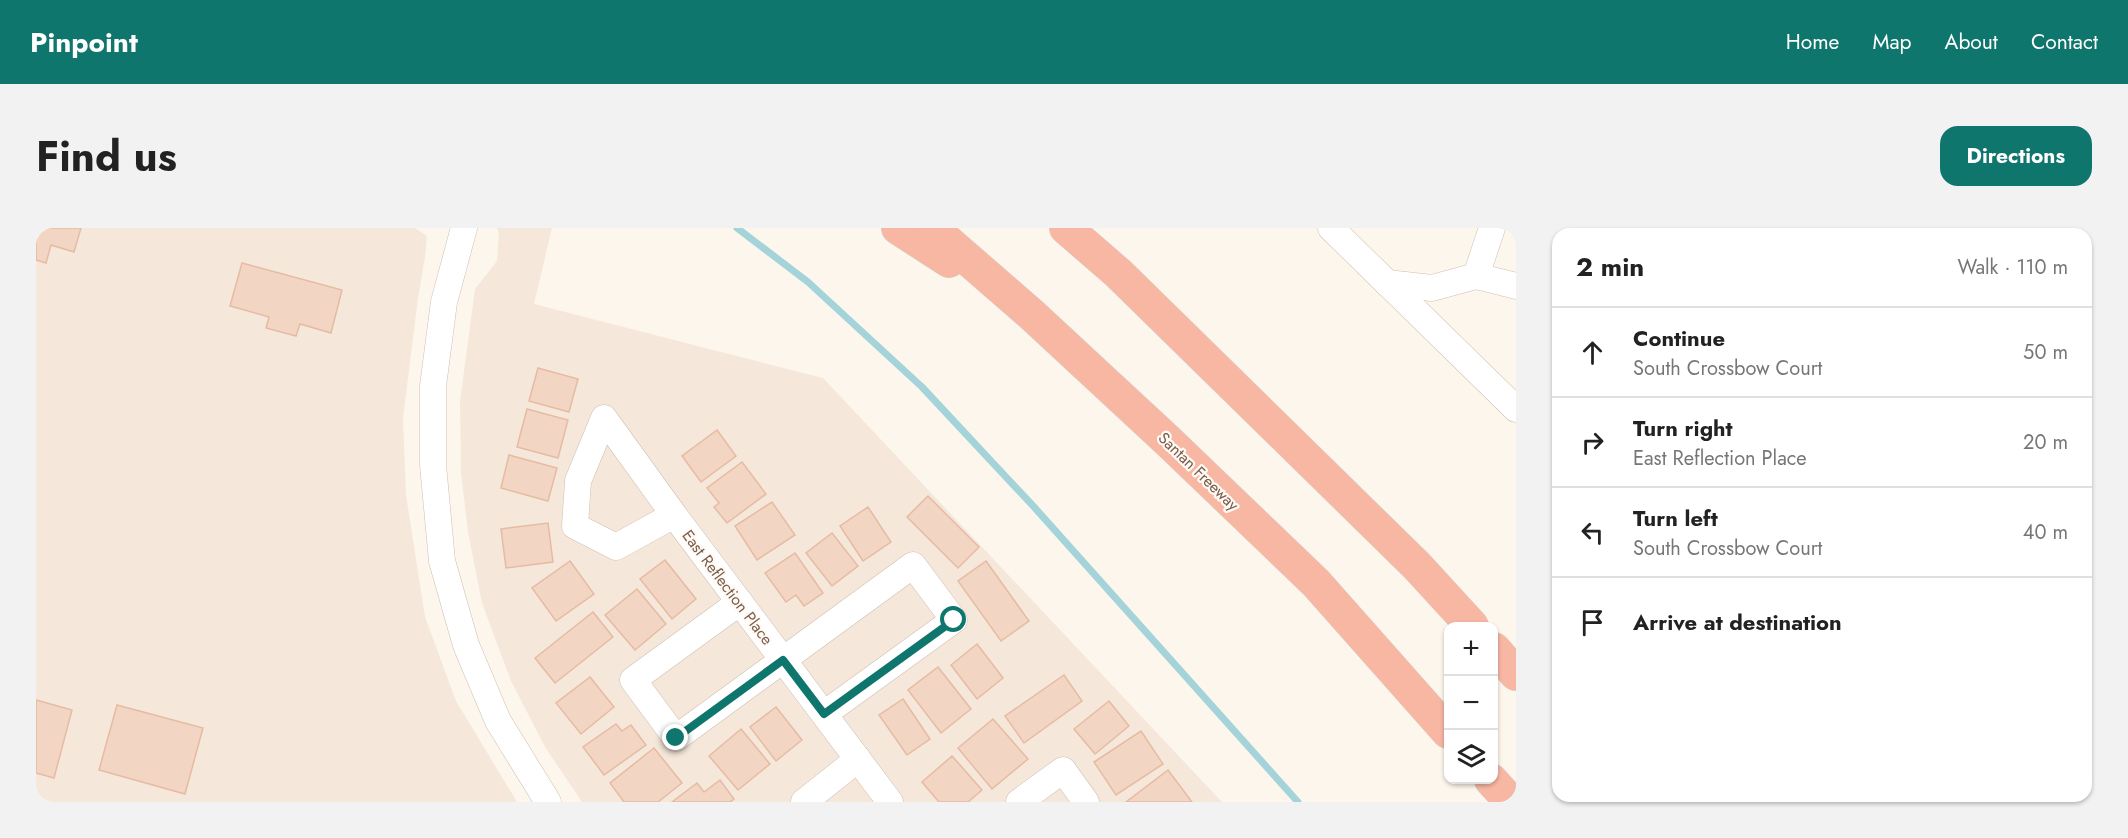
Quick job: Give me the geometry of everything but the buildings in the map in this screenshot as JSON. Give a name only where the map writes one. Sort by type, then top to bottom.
[{"type":"highway","points":[[898,228],[1031,314]]},
{"type":"highway","name":"Santan Freeway","points":[[932,228],[1031,314],[1316,583],[1447,730]]},
{"type":"highway","points":[[1066,228],[1118,273],[1417,566]]},
{"type":"highway","points":[[1101,228],[1299,420],[1417,566],[1467,622]]},
{"type":"highway","points":[[1498,654],[1516,674]]},
{"type":"highway","points":[[1495,784],[1511,802]]},
{"type":"street","points":[[464,228],[444,302],[434,386],[433,465],[442,561],[466,645],[498,721],[548,802]]},
{"type":"street","points":[[1476,276],[1492,228]]},
{"type":"street","points":[[1337,230],[1387,283],[1516,409]]},
{"type":"street","points":[[1387,283],[1432,288],[1476,276],[1516,286]]},
{"type":"street","name":"East Reflection Place","points":[[674,515],[616,547],[575,526],[578,481],[604,418],[661,498],[674,515],[740,602],[890,802]]},
{"type":"street","points":[[740,602],[633,680],[676,738],[913,565],[954,620],[824,714]]},
{"type":"street","points":[[804,802],[858,759]]},
{"type":"street","points":[[1019,802],[1063,770],[1086,802]]},
{"type":"shaded area","points":[[36,228],[415,228],[427,236],[403,418],[406,495],[425,617],[456,701],[517,802],[36,802]]},
{"type":"shaded area","points":[[497,228],[552,228],[534,304],[823,378],[1222,802],[582,802],[545,747],[511,681],[482,603],[468,532],[461,473],[460,401],[475,289],[497,261],[499,233]]},
{"type":"waterway","points":[[737,228],[808,282],[922,387],[1035,508],[1298,802]]},
{"type":"route","points":[[676,738],[783,660],[824,714],[954,620]]}]
